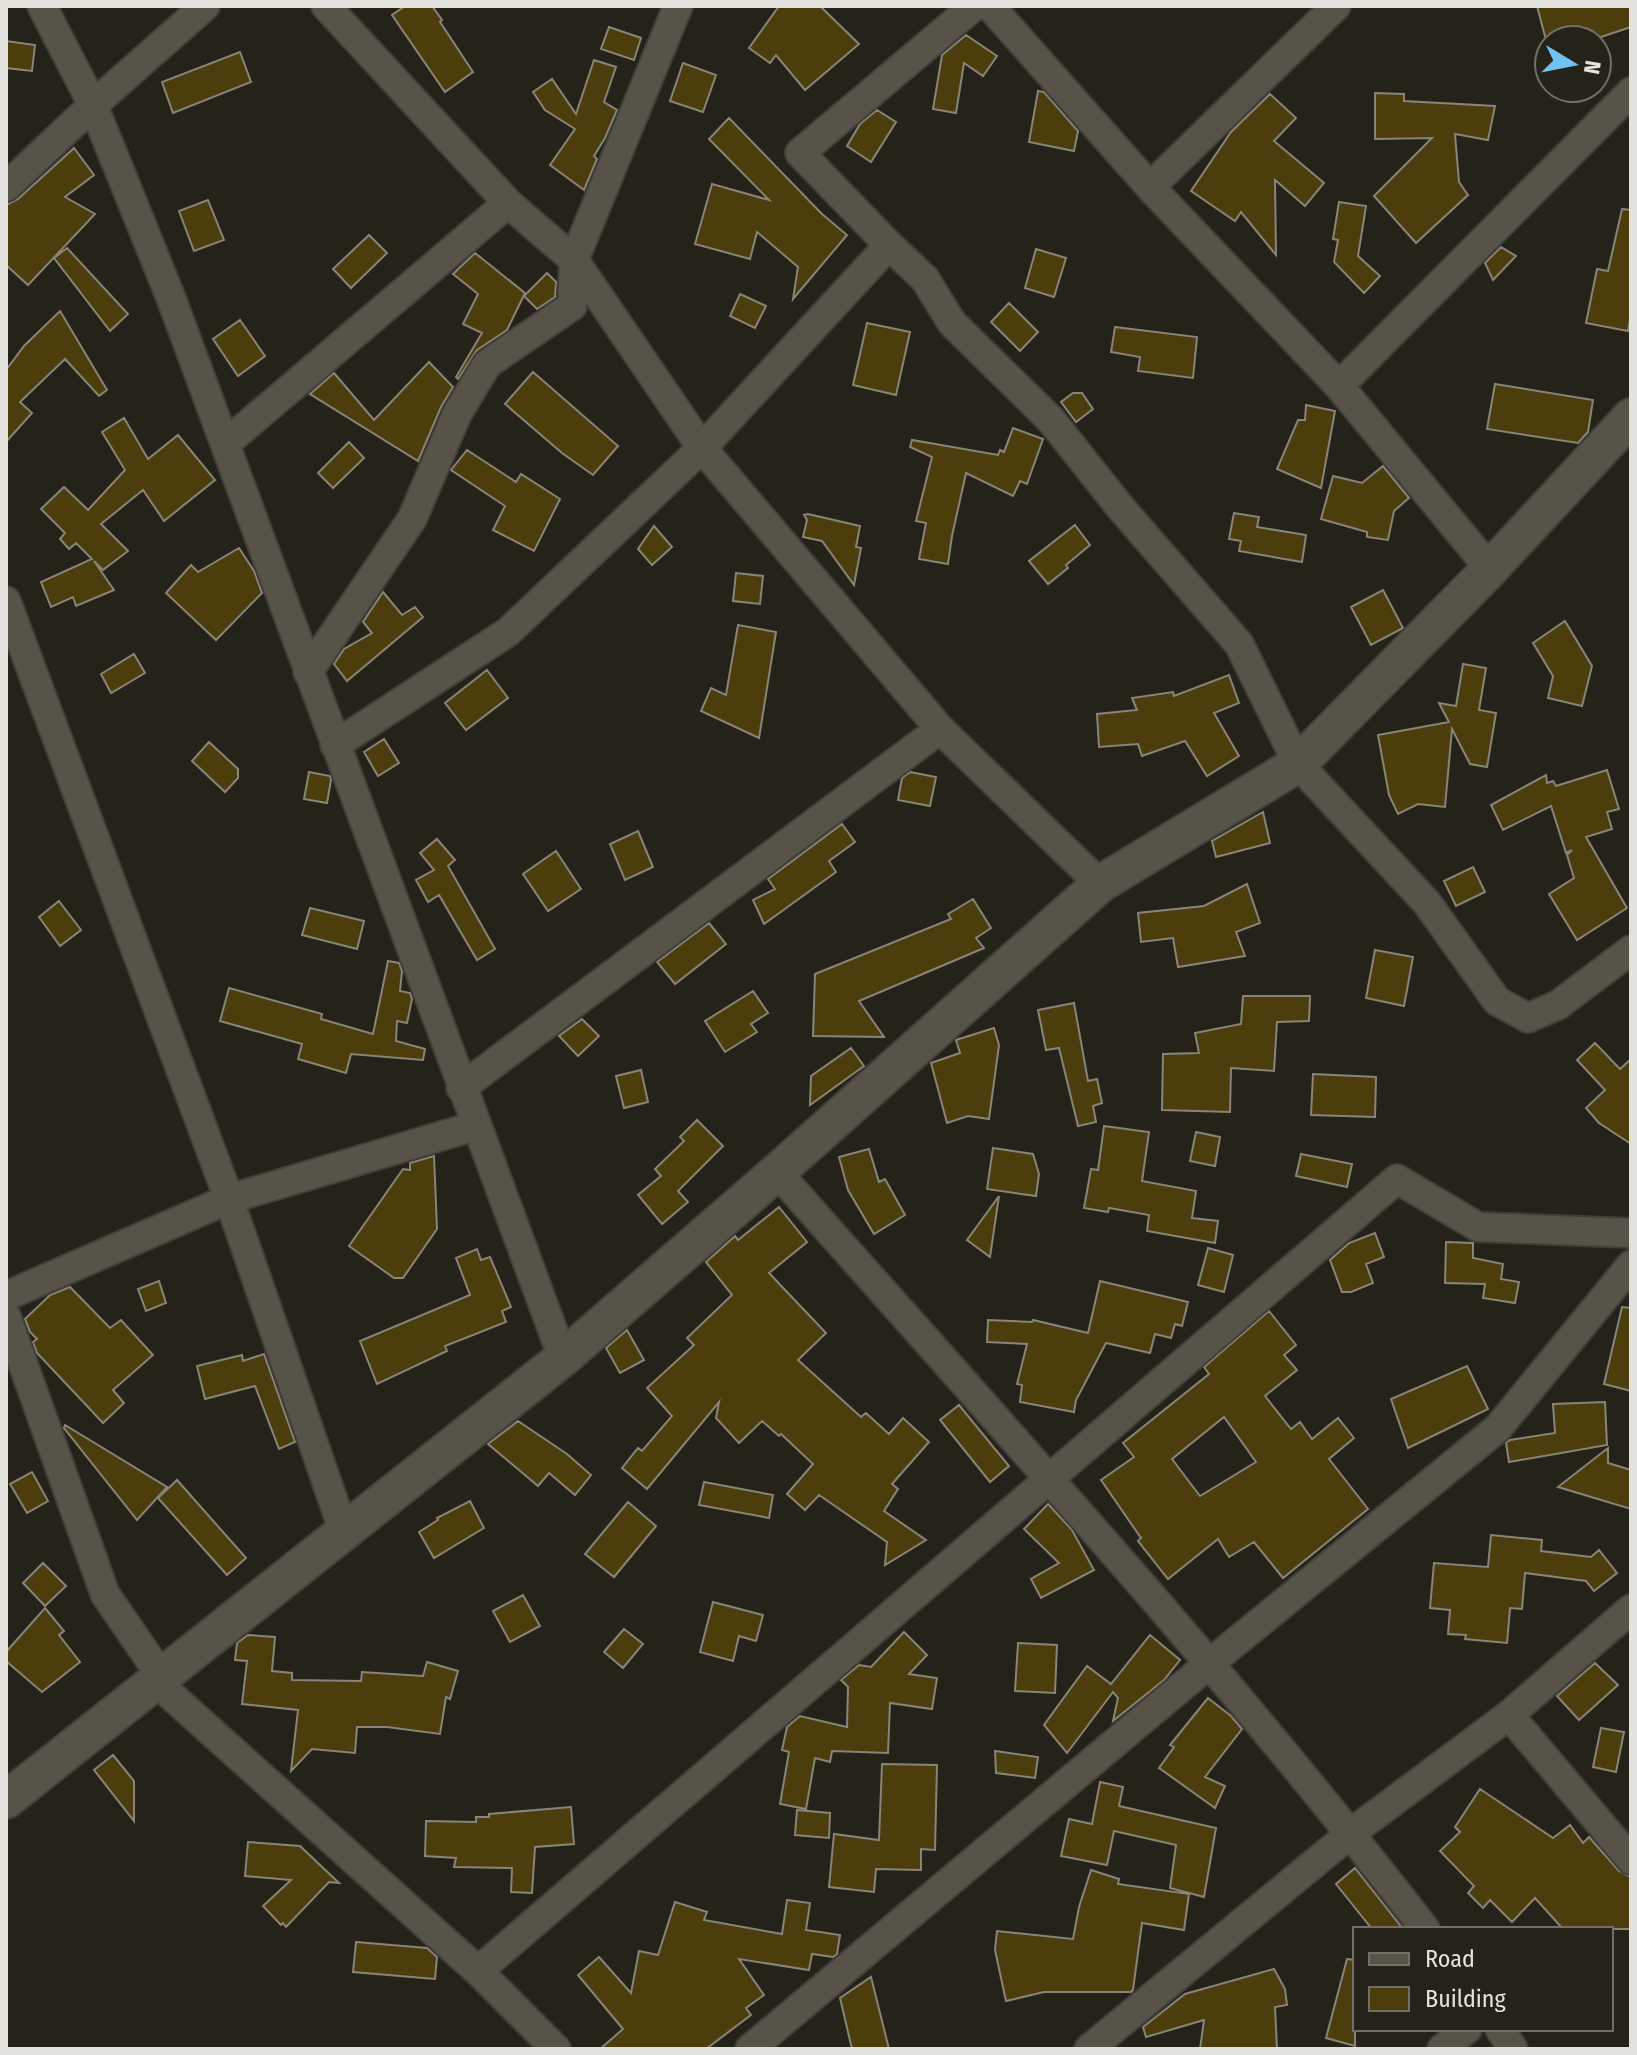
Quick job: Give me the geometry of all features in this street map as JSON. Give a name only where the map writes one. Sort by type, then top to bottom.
[{"type":"street","points":[[42,6],[93,105],[171,298],[563,1358]]},
{"type":"street","points":[[6,187],[205,6]]},
{"type":"street","points":[[326,6],[508,203],[574,260],[702,448],[940,729],[1100,884]]},
{"type":"street","points":[[308,672],[412,519],[457,414],[487,364],[572,306],[574,260],[678,6]]},
{"type":"street","points":[[974,6],[800,153],[925,279],[952,323],[1051,420],[1120,507],[1239,644],[1298,764],[1427,903],[1497,1001],[1528,1018],[1558,1005],[1631,950]]},
{"type":"street","points":[[990,6],[1150,187],[1339,386],[1490,569]]},
{"type":"street","points":[[1150,187],[1336,6]]},
{"type":"street","points":[[1339,386],[1631,92]]},
{"type":"street","points":[[225,444],[508,203]]},
{"type":"street","points":[[335,745],[508,632],[702,448],[889,245]]},
{"type":"street","points":[[6,1800],[563,1358],[1100,884],[1298,764],[1490,569],[1631,417]]},
{"type":"street","points":[[6,601],[229,1199],[344,1532]]},
{"type":"street","points":[[461,1088],[940,729]]},
{"type":"street","points":[[6,1296],[229,1199],[475,1126]]},
{"type":"street","points":[[777,1172],[1210,1663],[1351,1833],[1423,1927]]},
{"type":"street","points":[[478,1971],[1397,1179],[1478,1227],[1631,1233]]},
{"type":"street","points":[[750,2049],[1210,1663],[1498,1428],[1631,1265]]},
{"type":"street","points":[[6,1316],[105,1594],[157,1670],[156,1682]]},
{"type":"street","points":[[1089,2049],[1351,1833],[1509,1715],[1631,1609]]},
{"type":"street","points":[[156,1682],[478,1971],[556,2049]]},
{"type":"street","points":[[1509,1715],[1631,1860]]},
{"type":"street","points":[[1442,2049],[1464,2031]]},
{"type":"street","points":[[1501,2031],[1513,2049]]},
{"type":"building","points":[[405,6],[432,6],[473,72],[445,92],[392,15]]},
{"type":"building","points":[[779,6],[820,6],[859,44],[805,90],[776,55],[770,63],[749,48]]},
{"type":"building","points":[[1537,6],[1631,6],[1631,27],[1613,33],[1613,24],[1542,24]]},
{"type":"building","points":[[609,27],[641,38],[634,60],[601,49]]},
{"type":"building","points":[[966,35],[997,56],[983,76],[964,63],[956,113],[933,109],[942,55]]},
{"type":"building","points":[[6,41],[35,45],[32,71],[6,68]]},
{"type":"building","points":[[240,52],[251,82],[173,113],[162,82]]},
{"type":"building","points":[[594,60],[616,67],[604,102],[617,110],[594,156],[597,159],[584,190],[550,165],[575,129],[545,110],[533,92],[552,79],[576,114]]},
{"type":"building","points":[[683,63],[716,75],[703,112],[670,101]]},
{"type":"building","points":[[1038,91],[1044,92],[1078,131],[1074,151],[1029,142]]},
{"type":"building","points":[[1375,93],[1404,94],[1404,101],[1495,106],[1488,140],[1455,134],[1459,182],[1468,195],[1416,243],[1374,196],[1432,138],[1375,139]]},
{"type":"building","points":[[1270,94],[1296,118],[1274,141],[1324,183],[1305,206],[1275,180],[1276,255],[1241,212],[1235,221],[1191,191],[1231,132]]},
{"type":"building","points":[[877,110],[896,122],[871,162],[847,146],[860,124]]},
{"type":"building","points":[[729,118],[822,214],[847,235],[793,299],[798,267],[757,232],[750,259],[695,244],[712,184],[769,200],[709,139]]},
{"type":"building","points":[[74,148],[94,175],[65,197],[95,214],[28,285],[6,265],[6,205],[18,199]]},
{"type":"building","points":[[208,200],[224,240],[194,251],[179,211]]},
{"type":"building","points":[[1339,202],[1366,206],[1358,256],[1380,276],[1364,293],[1334,262],[1338,240],[1333,239]]},
{"type":"building","points":[[1622,209],[1631,210],[1631,314],[1628,331],[1586,323],[1597,269],[1608,271]]},
{"type":"building","points":[[369,235],[387,253],[351,288],[333,269]]},
{"type":"building","points":[[1501,247],[1516,256],[1493,280],[1485,263]]},
{"type":"building","points":[[67,248],[128,314],[110,331],[54,258]]},
{"type":"building","points":[[1036,249],[1066,258],[1054,297],[1025,288]]},
{"type":"building","points":[[475,253],[525,293],[507,330],[477,350],[458,379],[456,377],[482,333],[463,324],[478,294],[453,274]]},
{"type":"building","points":[[547,273],[556,282],[555,297],[537,309],[524,296]]},
{"type":"building","points":[[740,294],[766,306],[755,328],[730,316]]},
{"type":"building","points":[[1009,303],[1038,332],[1020,351],[991,322]]},
{"type":"building","points":[[60,311],[107,390],[99,396],[65,359],[20,402],[32,413],[6,442],[6,370],[24,346]]},
{"type":"building","points":[[240,320],[265,356],[238,376],[213,339]]},
{"type":"building","points":[[867,323],[910,332],[896,395],[853,385]]},
{"type":"building","points":[[1115,327],[1197,337],[1193,378],[1138,371],[1140,357],[1111,352]]},
{"type":"building","points":[[429,362],[453,387],[418,461],[310,394],[334,373],[374,420]]},
{"type":"building","points":[[533,372],[618,446],[593,475],[505,404]]},
{"type":"building","points":[[1495,384],[1593,400],[1588,432],[1578,443],[1487,429]]},
{"type":"building","points":[[1073,393],[1082,393],[1093,409],[1076,422],[1061,402]]},
{"type":"building","points":[[1306,405],[1335,411],[1321,488],[1277,469],[1298,420],[1305,420]]},
{"type":"building","points":[[124,418],[148,459],[178,435],[215,480],[164,521],[143,490],[101,524],[128,551],[103,570],[94,561],[114,590],[76,606],[73,597],[51,607],[41,582],[92,559],[76,543],[69,549],[60,539],[65,533],[41,509],[64,487],[88,510],[125,470],[102,432]]},
{"type":"building","points":[[1013,428],[1043,439],[1027,484],[1020,481],[1013,496],[966,473],[948,564],[919,559],[926,523],[916,521],[932,457],[910,447],[912,440],[998,455],[1000,450],[1004,452]]},
{"type":"building","points":[[349,442],[364,458],[333,488],[318,473]]},
{"type":"building","points":[[467,450],[516,482],[521,474],[560,499],[534,551],[493,530],[505,506],[451,470]]},
{"type":"building","points":[[1383,466],[1409,498],[1394,511],[1388,540],[1367,537],[1367,532],[1321,519],[1333,476],[1362,483]]},
{"type":"building","points":[[1234,513],[1259,517],[1257,527],[1306,535],[1302,562],[1239,551],[1241,541],[1229,539]]},
{"type":"building","points":[[804,515],[860,526],[856,547],[861,548],[854,585],[822,541],[803,537],[807,520]]},
{"type":"building","points":[[1075,525],[1090,545],[1048,584],[1029,561]]},
{"type":"building","points":[[654,526],[672,547],[652,565],[638,549]]},
{"type":"building","points":[[239,548],[254,571],[262,593],[216,640],[166,593],[191,565],[198,572]]},
{"type":"building","points":[[736,573],[763,576],[760,604],[733,601]]},
{"type":"building","points":[[1383,590],[1403,628],[1371,645],[1351,607]]},
{"type":"building","points":[[383,592],[402,615],[415,607],[423,617],[347,681],[334,664],[344,649],[372,633],[363,622]]},
{"type":"building","points":[[1565,621],[1592,666],[1582,706],[1548,698],[1553,676],[1533,643]]},
{"type":"building","points":[[738,625],[776,632],[759,738],[701,711],[711,688],[726,695]]},
{"type":"building","points":[[134,654],[145,673],[111,693],[101,674]]},
{"type":"building","points":[[1463,664],[1486,668],[1479,710],[1496,713],[1487,767],[1470,764],[1452,729],[1445,807],[1418,804],[1398,814],[1389,795],[1378,735],[1449,722],[1439,703],[1456,706]]},
{"type":"building","points":[[487,670],[508,698],[466,730],[445,703]]},
{"type":"building","points":[[1229,675],[1239,703],[1214,713],[1239,756],[1207,776],[1185,741],[1142,756],[1138,744],[1099,747],[1097,714],[1137,710],[1132,698],[1173,692],[1174,696]]},
{"type":"building","points":[[384,739],[399,763],[378,776],[364,752]]},
{"type":"building","points":[[209,742],[238,769],[238,778],[225,792],[192,761]]},
{"type":"building","points":[[1607,770],[1619,809],[1607,812],[1612,829],[1586,837],[1627,908],[1577,940],[1549,894],[1574,878],[1567,855],[1572,850],[1566,853],[1551,806],[1503,830],[1491,805],[1546,775],[1547,783],[1553,781],[1556,786]]},
{"type":"building","points":[[309,772],[330,776],[327,803],[304,799]]},
{"type":"building","points":[[910,772],[936,777],[930,806],[898,800],[902,778]]},
{"type":"building","points":[[1263,812],[1270,843],[1216,857],[1212,841]]},
{"type":"building","points":[[842,824],[855,842],[829,861],[836,872],[764,924],[753,900],[775,889],[768,879]]},
{"type":"building","points":[[638,831],[653,867],[625,880],[610,844]]},
{"type":"building","points":[[437,839],[455,860],[448,866],[495,949],[477,960],[439,895],[428,902],[416,880],[434,870],[420,853]]},
{"type":"building","points":[[556,851],[581,889],[548,911],[523,874]]},
{"type":"building","points":[[1473,867],[1485,892],[1456,906],[1444,881]]},
{"type":"building","points":[[1247,884],[1260,923],[1236,932],[1245,956],[1178,967],[1173,938],[1141,942],[1138,913],[1204,906]]},
{"type":"building","points":[[973,899],[991,928],[976,938],[984,948],[859,1001],[884,1037],[813,1036],[815,974],[951,919],[948,914]]},
{"type":"building","points":[[59,901],[81,930],[60,946],[39,917]]},
{"type":"building","points":[[310,908],[364,921],[357,949],[302,935]]},
{"type":"building","points":[[709,923],[726,944],[675,984],[657,962]]},
{"type":"building","points":[[1375,950],[1413,957],[1404,1006],[1366,998]]},
{"type":"building","points":[[388,961],[399,963],[402,971],[400,991],[410,993],[412,999],[407,1023],[397,1021],[396,1041],[425,1049],[423,1060],[351,1054],[346,1073],[298,1059],[302,1044],[220,1021],[229,988],[322,1014],[321,1019],[373,1034]]},
{"type":"building","points":[[753,991],[768,1013],[751,1024],[757,1032],[725,1052],[705,1021]]},
{"type":"building","points":[[1243,996],[1310,996],[1309,1021],[1277,1022],[1274,1071],[1231,1068],[1230,1112],[1162,1110],[1163,1054],[1199,1053],[1195,1033],[1241,1024]]},
{"type":"building","points":[[1074,1003],[1088,1081],[1097,1079],[1102,1103],[1093,1106],[1096,1122],[1078,1126],[1059,1048],[1046,1050],[1038,1010]]},
{"type":"building","points":[[582,1019],[599,1036],[578,1056],[559,1036]]},
{"type":"building","points":[[994,1028],[999,1045],[989,1119],[968,1116],[947,1123],[931,1063],[960,1053],[956,1040]]},
{"type":"building","points":[[1595,1043],[1620,1069],[1631,1059],[1631,1144],[1599,1123],[1586,1108],[1605,1090],[1577,1060]]},
{"type":"building","points":[[851,1048],[864,1066],[810,1105],[811,1076]]},
{"type":"building","points":[[641,1070],[648,1102],[624,1108],[616,1076]]},
{"type":"building","points":[[1313,1074],[1376,1077],[1375,1117],[1311,1115]]},
{"type":"building","points":[[697,1120],[723,1146],[678,1191],[688,1202],[662,1224],[638,1195],[661,1176],[655,1169],[684,1141],[680,1137]]},
{"type":"building","points":[[1104,1126],[1149,1132],[1142,1181],[1196,1191],[1192,1218],[1218,1221],[1215,1243],[1147,1231],[1149,1215],[1109,1208],[1108,1212],[1084,1208],[1091,1169],[1098,1170]]},
{"type":"building","points":[[1196,1132],[1220,1137],[1215,1166],[1190,1161]]},
{"type":"building","points":[[993,1148],[1033,1154],[1039,1174],[1036,1196],[987,1189]]},
{"type":"building","points":[[869,1149],[879,1182],[885,1179],[905,1215],[874,1234],[848,1190],[839,1157]]},
{"type":"building","points":[[1301,1154],[1352,1164],[1347,1187],[1296,1176]]},
{"type":"building","points":[[434,1156],[437,1229],[403,1278],[394,1278],[349,1246],[403,1169],[410,1170],[410,1163]]},
{"type":"building","points":[[999,1196],[990,1257],[967,1240]]},
{"type":"building","points":[[779,1207],[807,1242],[769,1273],[826,1333],[798,1360],[861,1417],[866,1413],[889,1434],[903,1418],[929,1442],[892,1484],[898,1489],[884,1511],[926,1540],[885,1565],[887,1542],[819,1495],[805,1510],[787,1494],[813,1464],[762,1421],[739,1443],[716,1418],[719,1402],[647,1489],[622,1468],[638,1448],[642,1451],[672,1416],[647,1388],[694,1345],[687,1338],[732,1295],[706,1262],[735,1236],[738,1240]]},
{"type":"building","points":[[1375,1233],[1384,1257],[1366,1264],[1373,1283],[1351,1292],[1342,1292],[1330,1260],[1349,1243]]},
{"type":"building","points":[[1446,1242],[1473,1243],[1473,1258],[1503,1264],[1501,1279],[1519,1282],[1515,1303],[1483,1298],[1485,1284],[1445,1283]]},
{"type":"building","points":[[1208,1248],[1233,1255],[1224,1292],[1198,1285]]},
{"type":"building","points":[[477,1249],[481,1260],[490,1257],[511,1307],[502,1311],[506,1322],[445,1346],[447,1351],[377,1384],[360,1341],[470,1295],[456,1258]]},
{"type":"building","points":[[159,1281],[166,1303],[146,1311],[138,1289]]},
{"type":"building","points":[[1100,1281],[1188,1302],[1182,1326],[1175,1324],[1171,1338],[1155,1334],[1150,1353],[1106,1343],[1076,1400],[1074,1412],[1020,1402],[1022,1385],[1017,1384],[1027,1344],[987,1342],[988,1320],[1033,1320],[1088,1333]]},
{"type":"building","points":[[70,1287],[110,1328],[121,1320],[153,1355],[113,1390],[124,1403],[103,1423],[37,1353],[33,1342],[37,1339],[30,1332],[25,1319],[50,1295]]},
{"type":"building","points":[[1622,1307],[1631,1308],[1631,1391],[1604,1384]]},
{"type":"building","points":[[1269,1311],[1296,1345],[1284,1355],[1297,1370],[1265,1396],[1291,1429],[1300,1422],[1312,1439],[1338,1418],[1354,1438],[1329,1459],[1368,1509],[1283,1578],[1254,1542],[1229,1557],[1218,1539],[1168,1579],[1138,1541],[1141,1538],[1101,1480],[1134,1457],[1123,1443],[1209,1374],[1204,1367]],"holes":[[[1224,1417],[1256,1462],[1200,1496],[1172,1459]]]},
{"type":"building","points":[[627,1330],[644,1360],[620,1373],[606,1348]]},
{"type":"building","points":[[264,1354],[295,1442],[279,1449],[255,1386],[205,1399],[197,1366],[242,1355],[243,1361]]},
{"type":"building","points":[[1467,1366],[1488,1409],[1408,1448],[1391,1399]]},
{"type":"building","points":[[1605,1402],[1607,1445],[1509,1462],[1506,1443],[1510,1440],[1555,1433],[1553,1404]]},
{"type":"building","points":[[959,1405],[1009,1466],[990,1482],[940,1420]]},
{"type":"building","points":[[518,1421],[567,1454],[591,1475],[575,1495],[549,1473],[538,1486],[488,1444]]},
{"type":"building","points":[[65,1425],[167,1487],[137,1520],[64,1428]]},
{"type":"building","points":[[1608,1448],[1608,1463],[1631,1470],[1631,1509],[1558,1487]]},
{"type":"building","points":[[32,1472],[48,1501],[27,1513],[10,1484]]},
{"type":"building","points":[[177,1480],[246,1558],[227,1575],[158,1498]]},
{"type":"building","points":[[704,1482],[773,1495],[769,1518],[699,1505]]},
{"type":"building","points":[[470,1501],[484,1528],[434,1558],[419,1532],[437,1518]]},
{"type":"building","points":[[628,1502],[656,1526],[614,1577],[585,1554]]},
{"type":"building","points":[[1048,1504],[1072,1530],[1094,1570],[1041,1598],[1031,1579],[1059,1563],[1024,1529]]},
{"type":"building","points":[[1491,1535],[1542,1540],[1541,1551],[1591,1557],[1599,1550],[1617,1573],[1594,1591],[1586,1581],[1525,1573],[1522,1609],[1510,1608],[1507,1643],[1448,1634],[1450,1610],[1430,1608],[1434,1563],[1488,1567]]},
{"type":"building","points":[[43,1563],[66,1586],[45,1606],[23,1583]]},
{"type":"building","points":[[523,1595],[540,1626],[510,1642],[493,1611]]},
{"type":"building","points":[[713,1602],[763,1615],[756,1641],[739,1636],[733,1661],[700,1652]]},
{"type":"building","points":[[45,1608],[64,1631],[59,1635],[80,1662],[42,1692],[6,1661],[6,1652]]},
{"type":"building","points":[[624,1629],[643,1644],[623,1668],[604,1652]]},
{"type":"building","points":[[904,1632],[927,1655],[909,1674],[937,1678],[932,1709],[890,1703],[888,1753],[832,1751],[830,1762],[815,1758],[806,1809],[780,1804],[789,1752],[782,1750],[787,1727],[800,1716],[847,1727],[848,1687],[841,1680],[859,1665],[871,1667]]},
{"type":"building","points":[[248,1635],[275,1637],[272,1671],[292,1673],[292,1680],[361,1681],[362,1672],[423,1676],[427,1662],[458,1671],[450,1699],[446,1697],[440,1734],[387,1727],[357,1727],[355,1753],[312,1749],[291,1771],[298,1710],[242,1704],[247,1661],[235,1660],[237,1643]]},
{"type":"building","points":[[1150,1635],[1180,1660],[1164,1680],[1113,1721],[1118,1698],[1113,1692],[1067,1753],[1044,1725],[1087,1666],[1111,1684]]},
{"type":"building","points":[[1018,1643],[1057,1645],[1055,1693],[1015,1691]]},
{"type":"building","points":[[1595,1663],[1618,1685],[1579,1720],[1557,1696]]},
{"type":"building","points":[[1208,1698],[1242,1729],[1205,1777],[1225,1786],[1215,1808],[1159,1768],[1174,1747],[1170,1745]]},
{"type":"building","points":[[1601,1728],[1624,1732],[1616,1772],[1593,1767]]},
{"type":"building","points":[[995,1751],[1038,1757],[1035,1778],[996,1773]]},
{"type":"building","points":[[113,1755],[134,1781],[134,1821],[94,1770]]},
{"type":"building","points":[[882,1764],[937,1765],[935,1850],[921,1849],[921,1870],[876,1869],[874,1892],[829,1887],[834,1834],[879,1840]]},
{"type":"building","points":[[1100,1782],[1123,1787],[1119,1806],[1216,1828],[1204,1897],[1170,1888],[1176,1845],[1114,1831],[1107,1865],[1061,1856],[1069,1819],[1092,1824]]},
{"type":"building","points":[[1480,1789],[1553,1838],[1570,1825],[1583,1843],[1589,1837],[1619,1871],[1631,1877],[1631,1929],[1561,1927],[1535,1898],[1512,1922],[1490,1900],[1483,1908],[1468,1893],[1474,1886],[1440,1851],[1460,1832],[1455,1827]]},
{"type":"building","points":[[571,1807],[574,1844],[535,1847],[532,1893],[511,1892],[512,1868],[454,1867],[456,1858],[425,1856],[426,1821],[476,1822],[476,1817],[489,1817],[489,1814]]},
{"type":"building","points":[[797,1810],[830,1813],[829,1838],[795,1835]]},
{"type":"building","points":[[248,1842],[300,1846],[339,1883],[329,1882],[286,1927],[283,1923],[281,1925],[263,1906],[291,1880],[245,1876]]},
{"type":"building","points":[[1355,1868],[1401,1927],[1370,1927],[1336,1884]]},
{"type":"building","points":[[1091,1870],[1119,1879],[1118,1884],[1189,1894],[1184,1930],[1142,1923],[1131,1992],[1044,1992],[1006,2001],[995,1950],[997,1931],[1073,1939]]},
{"type":"building","points":[[787,1900],[810,1903],[806,1930],[840,1935],[837,1954],[833,1957],[812,1954],[809,1970],[739,1959],[764,1995],[746,2008],[751,2015],[706,2049],[600,2049],[623,2029],[578,1975],[599,1957],[631,1993],[639,1951],[658,1955],[675,1902],[707,1912],[704,1920],[782,1934]]},
{"type":"building","points":[[356,1942],[427,1948],[437,1957],[435,1979],[353,1972]]},
{"type":"building","points":[[1347,1959],[1353,1960],[1355,2046],[1326,2038]]},
{"type":"building","points":[[1274,1969],[1285,1989],[1287,2005],[1275,2007],[1277,2049],[1200,2049],[1204,2020],[1146,2037],[1143,2027],[1185,1994]]},
{"type":"building","points":[[871,1977],[889,2049],[852,2049],[840,1998]]}]
